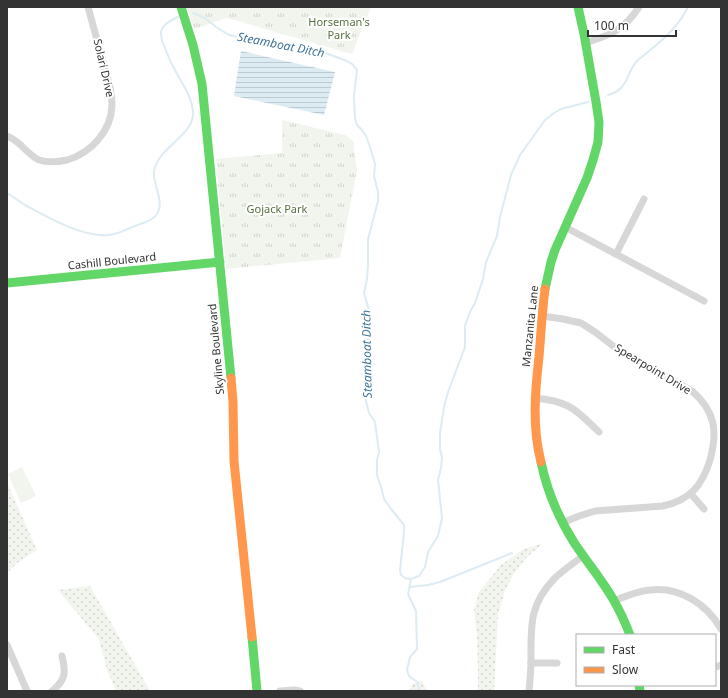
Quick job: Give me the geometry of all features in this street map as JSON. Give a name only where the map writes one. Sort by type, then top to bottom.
[{"type":"street","name":"Solari Drive","points":[[7,136],[18,142],[35,158],[53,162],[70,159],[88,150],[106,128],[110,117],[112,96],[88,7]]},
{"type":"street","name":"Skyline Boulevard","points":[[181,7],[195,50],[202,84],[232,392],[234,461],[257,691]]},
{"type":"street","name":"Manzanita Lane","points":[[578,7],[598,113],[598,140],[592,166],[555,250],[548,274],[542,316],[535,398],[535,425],[541,465],[550,495],[562,523],[614,601],[630,634]]},
{"type":"street","points":[[585,43],[610,35],[619,30],[633,16],[639,7]]},
{"type":"street","points":[[616,254],[644,199]]},
{"type":"street","points":[[565,227],[704,301]]},
{"type":"street","name":"Cashill Boulevard","points":[[7,283],[220,262]]},
{"type":"street","name":"Spearpoint Drive","points":[[542,316],[563,318],[581,323],[618,349],[686,387],[699,397],[709,412],[714,430],[713,447],[706,471],[700,483],[691,494],[672,504],[595,511],[562,523]]},
{"type":"street","points":[[535,398],[553,401],[567,406],[579,414],[599,432]]},
{"type":"street","points":[[691,494],[704,509]]},
{"type":"street","points":[[529,691],[531,628],[534,612],[540,596],[561,572],[584,556]]},
{"type":"street","points":[[614,601],[632,594],[650,590],[675,592],[688,597],[702,606],[714,618],[721,629]]},
{"type":"street","points":[[7,645],[27,691]]},
{"type":"street","points":[[52,691],[59,685],[64,677],[62,656]]},
{"type":"street","points":[[531,663],[557,663]]},
{"type":"street","points":[[280,691],[300,691]]},
{"type":"green space","name":"Horseman's Park","points":[[187,7],[371,7],[352,54],[227,18],[194,29]]},
{"type":"green space","name":"Gojack Park","points":[[282,120],[345,135],[354,143],[357,170],[340,258],[226,269],[216,159],[282,153]]},
{"type":"green space","points":[[22,467],[36,496],[21,503],[8,474]]},
{"type":"green space","points":[[7,483],[37,550],[17,563],[7,573]]},
{"type":"green space","points":[[543,543],[526,558],[513,575],[505,591],[498,614],[494,691],[478,691],[477,637],[474,609],[479,592],[501,565],[524,549]]},
{"type":"green space","points":[[90,586],[150,691],[116,691],[107,670],[99,639],[58,590]]},
{"type":"green space","points":[[422,681],[427,691],[409,691],[412,684]]},
{"type":"shaded area","points":[[241,51],[335,72],[324,115],[234,96]]},
{"type":"waterway","name":"Steamboat Ditch","points":[[608,95],[620,89],[637,61],[671,31],[688,7]]},
{"type":"waterway","name":"Steamboat Ditch","points":[[193,13],[205,18],[229,35],[272,42],[328,54],[347,61],[357,70],[354,96],[355,118],[357,125],[366,136],[370,147],[375,164],[374,176],[378,192],[378,201],[368,239],[367,279],[364,293],[369,310],[368,340],[370,358],[369,376],[365,397],[369,413],[375,422],[379,452],[377,460],[377,475],[384,499],[404,525],[400,570],[401,575],[409,579],[419,576],[425,567],[428,552],[438,536],[442,518],[438,480],[442,458],[440,449],[440,433],[444,407],[465,347],[465,326],[475,303],[483,279],[486,262],[497,236],[500,217],[511,175],[520,155],[545,120],[561,109],[588,102]]},
{"type":"waterway","name":"Steamboat Ditch","points":[[7,193],[54,221],[77,230],[99,235],[120,233],[152,219],[156,215],[160,202],[154,171],[162,155],[188,128],[192,120],[193,112],[191,101],[161,37],[161,30],[165,25],[178,17]]},
{"type":"waterway","points":[[410,587],[440,582],[512,553]]},
{"type":"waterway","points":[[411,579],[408,594],[416,611],[417,649],[410,657],[407,670],[409,676],[417,682],[420,691]]},
{"type":"traffic: fast","points":[[181,7],[193,45],[202,84],[231,378]]},
{"type":"traffic: fast","points":[[545,289],[555,250],[587,178],[598,142],[599,122],[578,7]]},
{"type":"traffic: fast","points":[[7,283],[220,262]]},
{"type":"traffic: fast","points":[[541,462],[550,494],[564,525],[575,544],[613,599],[630,634]]},
{"type":"traffic: fast","points":[[252,637],[257,691]]},
{"type":"traffic: fast","points":[[639,686],[640,691]]},
{"type":"traffic: slow","points":[[541,462],[536,436],[535,410],[536,383],[545,289]]},
{"type":"traffic: slow","points":[[231,378],[234,461],[252,637]]}]
